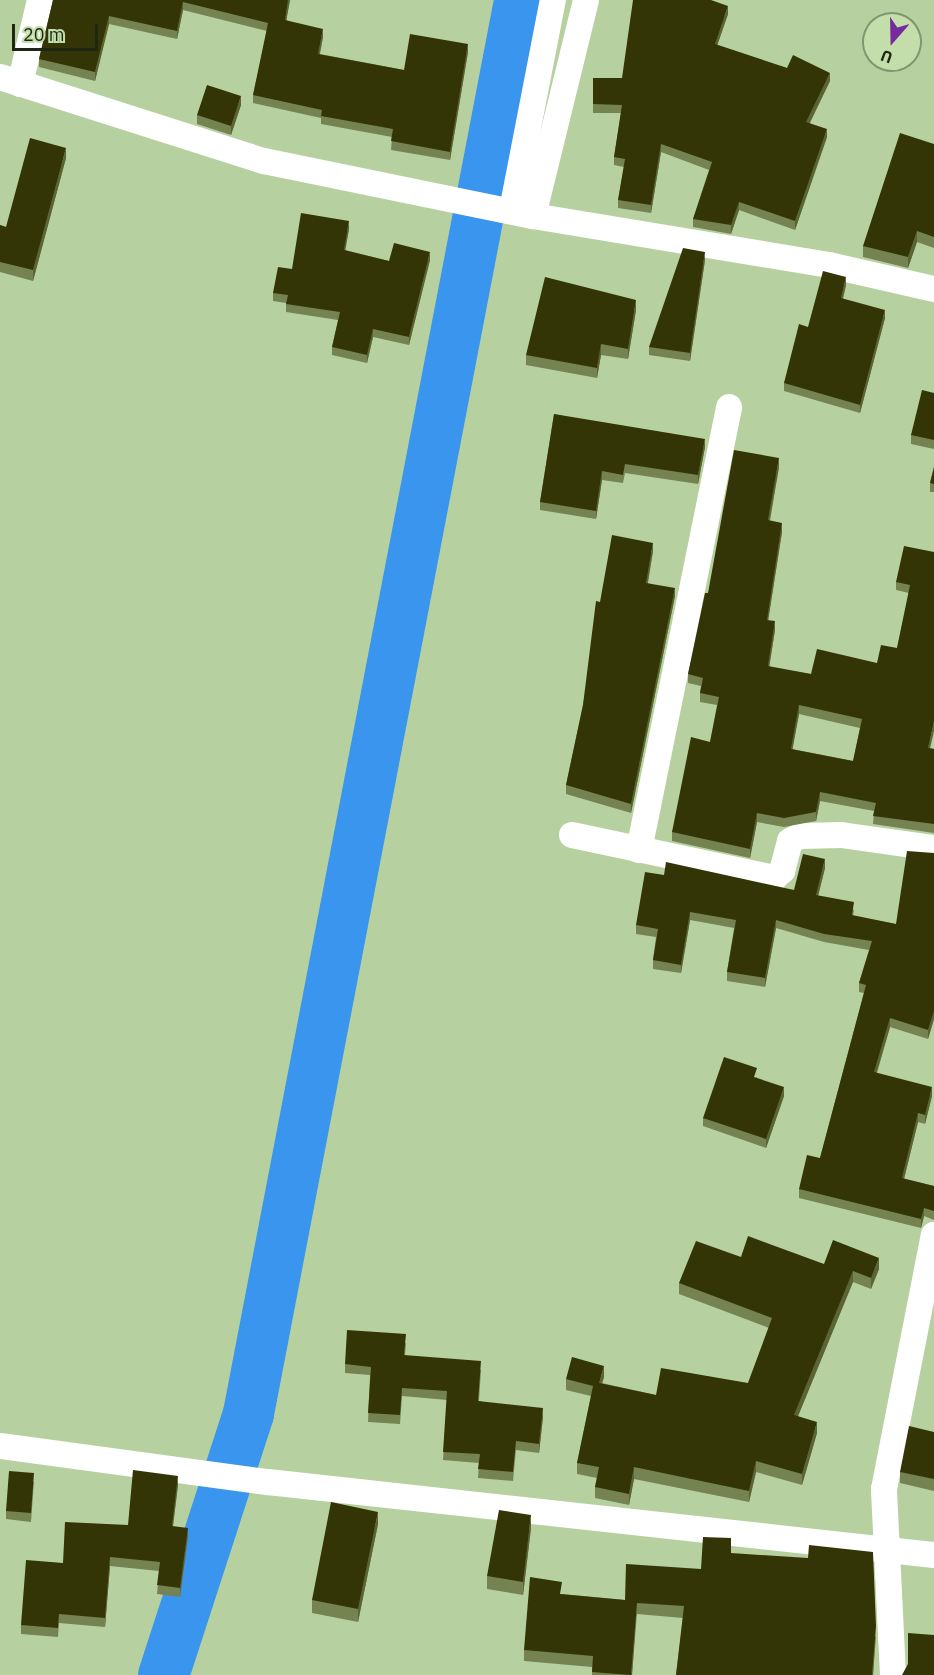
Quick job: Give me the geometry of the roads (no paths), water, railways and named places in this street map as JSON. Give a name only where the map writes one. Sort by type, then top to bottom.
[{"type":"street","points":[[40,0],[10,81],[264,161],[449,196],[512,211],[829,264],[934,289]]},
{"type":"street","points":[[512,211],[553,0]]},
{"type":"street","points":[[512,211],[586,0]]},
{"type":"street","points":[[639,850],[729,407]]},
{"type":"street","points":[[572,834],[774,878],[782,871],[790,841],[800,836],[841,835],[934,848]]},
{"type":"street","points":[[893,1675],[884,1489],[934,1235]]},
{"type":"street","points":[[0,1446],[188,1473],[934,1555]]},
{"type":"waterway","points":[[163,1675],[248,1413],[519,0]]}]
